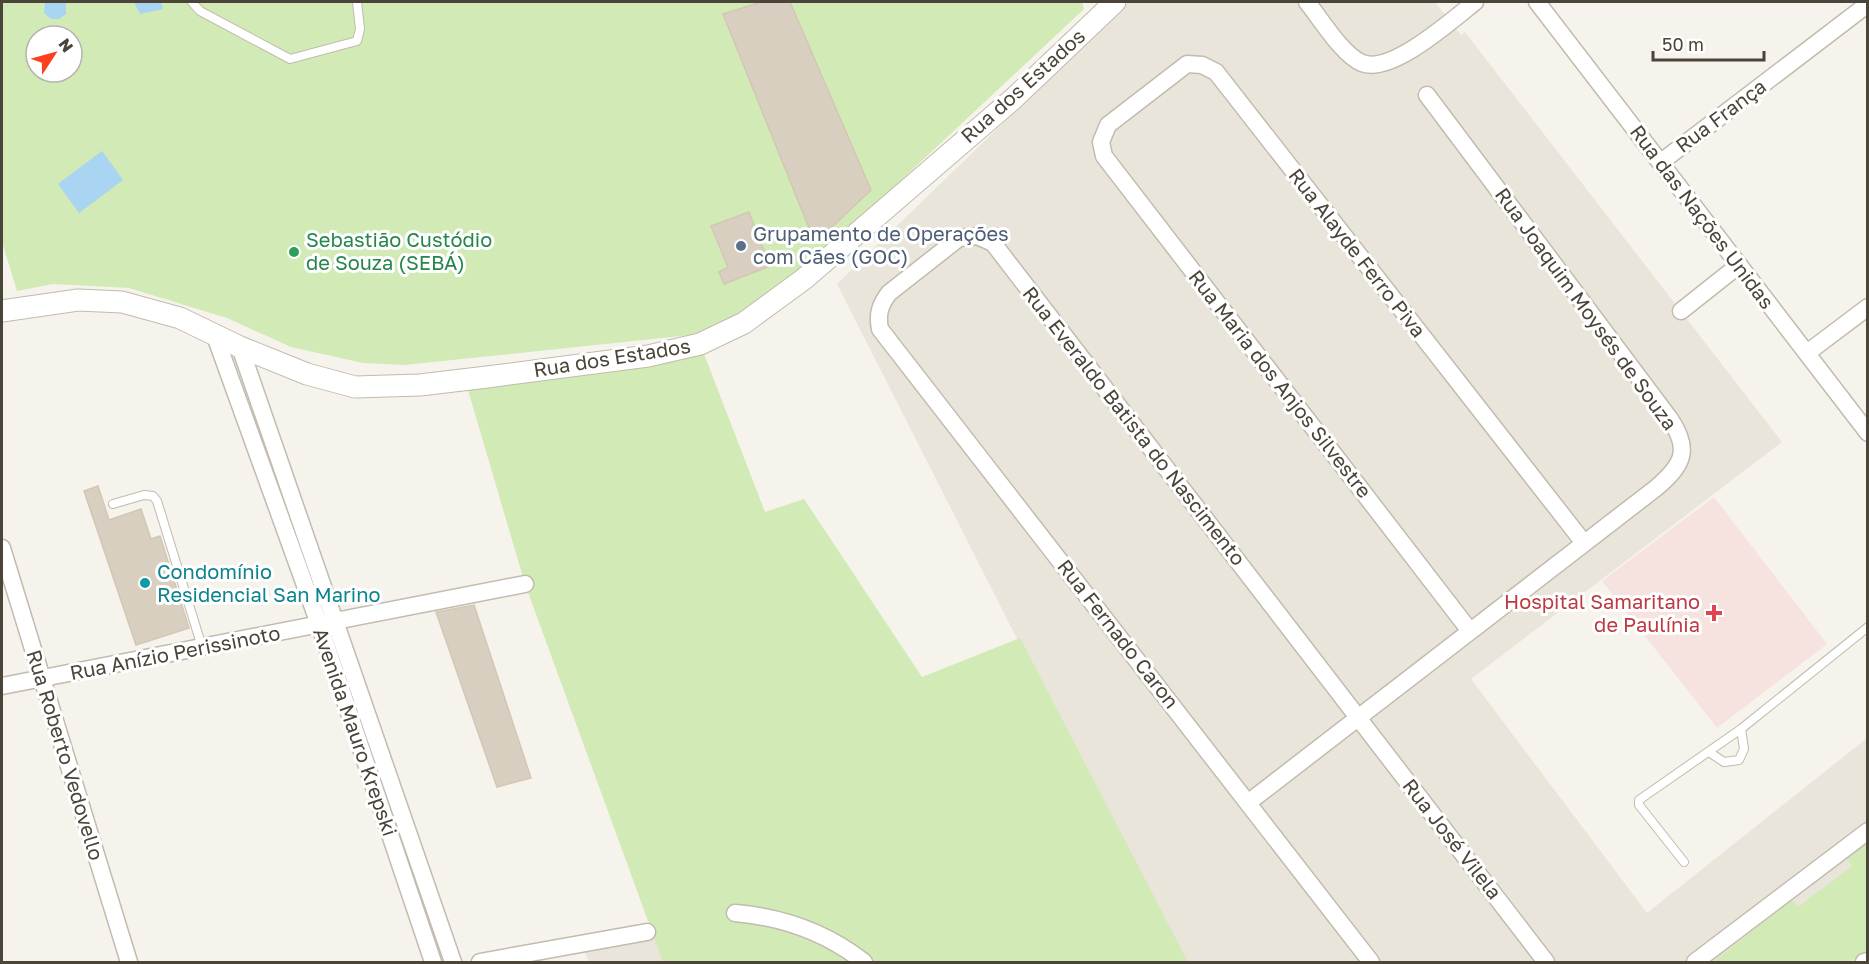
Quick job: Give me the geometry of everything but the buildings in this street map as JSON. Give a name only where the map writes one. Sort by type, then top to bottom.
[{"type":"street","name":"Rua dos Estados","points":[[2,311],[78,300],[122,302],[180,318],[240,347],[307,374],[355,387],[420,385],[488,377],[648,356],[700,344],[744,323],[804,279],[1013,99],[1115,2]]},
{"type":"street","points":[[1307,2],[1342,47],[1360,63],[1376,66],[1394,61],[1475,2]]},
{"type":"street","name":"Rua das Nações Unidas","points":[[1537,2],[1868,433]]},
{"type":"street","name":"Rua França","points":[[1661,162],[1868,4]]},
{"type":"street","name":"Rua Alayde Ferro Piva","points":[[1104,132],[1108,125],[1188,64],[1202,64],[1216,72],[1584,543]]},
{"type":"street","name":"Rua Joaquim Moysés de Souza","points":[[1249,802],[1357,716],[1656,488],[1680,465],[1683,450],[1679,432],[1427,95]]},
{"type":"street","name":"Rua Maria dos Anjos Silvestre","points":[[1104,132],[1101,142],[1104,156],[1470,631]]},
{"type":"street","name":"Rua Everaldo Batista do Nascimento","points":[[882,303],[889,293],[959,238],[977,237],[993,243],[1357,716]]},
{"type":"street","points":[[1681,310],[1739,265]]},
{"type":"street","name":"Rua Fernado Caron","points":[[882,303],[878,317],[880,328],[1249,802],[1371,963]]},
{"type":"street","points":[[1807,353],[1868,307]]},
{"type":"street","name":"Avenida Mauro Krepski","points":[[214,333],[327,623],[453,963]]},
{"type":"street","name":"Avenida Mauro Krepski","points":[[240,347],[433,963]]},
{"type":"street","name":"Rua Roberto Vedovello","points":[[2,548],[129,963]]},
{"type":"street","name":"Rua Anízio Perissinoto","points":[[2,686],[525,584]]},
{"type":"street","name":"Rua José Vilela","points":[[1357,716],[1546,963]]},
{"type":"street","points":[[1695,963],[1868,831]]},
{"type":"street","points":[[735,913],[792,923],[842,946],[864,963]]},
{"type":"street","points":[[480,963],[647,932]]},
{"type":"lane","points":[[192,2],[200,11],[290,59],[357,42],[360,29],[357,2]]},
{"type":"lane","points":[[113,504],[144,495],[153,496],[157,501],[202,648]]},
{"type":"lane","points":[[1684,862],[1639,805],[1639,800],[1740,729],[1868,627]]},
{"type":"lane","points":[[1709,752],[1725,762],[1738,760],[1744,749],[1740,729]]},
{"type":"shaded area","points":[[1128,2],[1435,2],[1461,35],[1465,32],[1782,442],[1471,679],[1647,913],[1867,738],[1867,962],[1181,962],[837,284]]},
{"type":"shaded area","name":"Hospital Samaritano de Paulínia","points":[[1714,497],[1827,644],[1717,728],[1602,581]]},
{"type":"shaded area","points":[[665,936],[675,962],[589,962],[584,950]]},
{"type":"green space","points":[[2,2],[1082,2],[1084,9],[818,258],[736,316],[691,335],[404,365],[363,363],[291,347],[227,318],[129,288],[53,284],[17,291],[2,242]]},
{"type":"green space","points":[[699,341],[765,512],[804,499],[922,677],[1020,638],[1188,962],[663,962],[525,584],[465,380]]},
{"type":"green space","points":[[1867,843],[1867,953],[1847,962],[1713,962],[1792,900],[1798,907],[1852,866],[1847,859]]},
{"type":"water","points":[[45,2],[66,2],[66,14],[59,19],[51,19],[44,13]]},
{"type":"water","points":[[134,2],[161,2],[163,9],[140,14]]},
{"type":"water","points":[[102,151],[123,180],[79,213],[58,184]]},
{"type":"place","name":"Grupamento de Operações com Cães (GOC)","points":[[741,246]]},
{"type":"place","name":"Sebastião Custódio de Souza (SEBÁ)","points":[[294,252]]},
{"type":"place","name":"Condomínio Residencial San Marino","points":[[145,583]]},
{"type":"place","name":"Hospital Samaritano de Paulínia","points":[[1714,613]]}]
